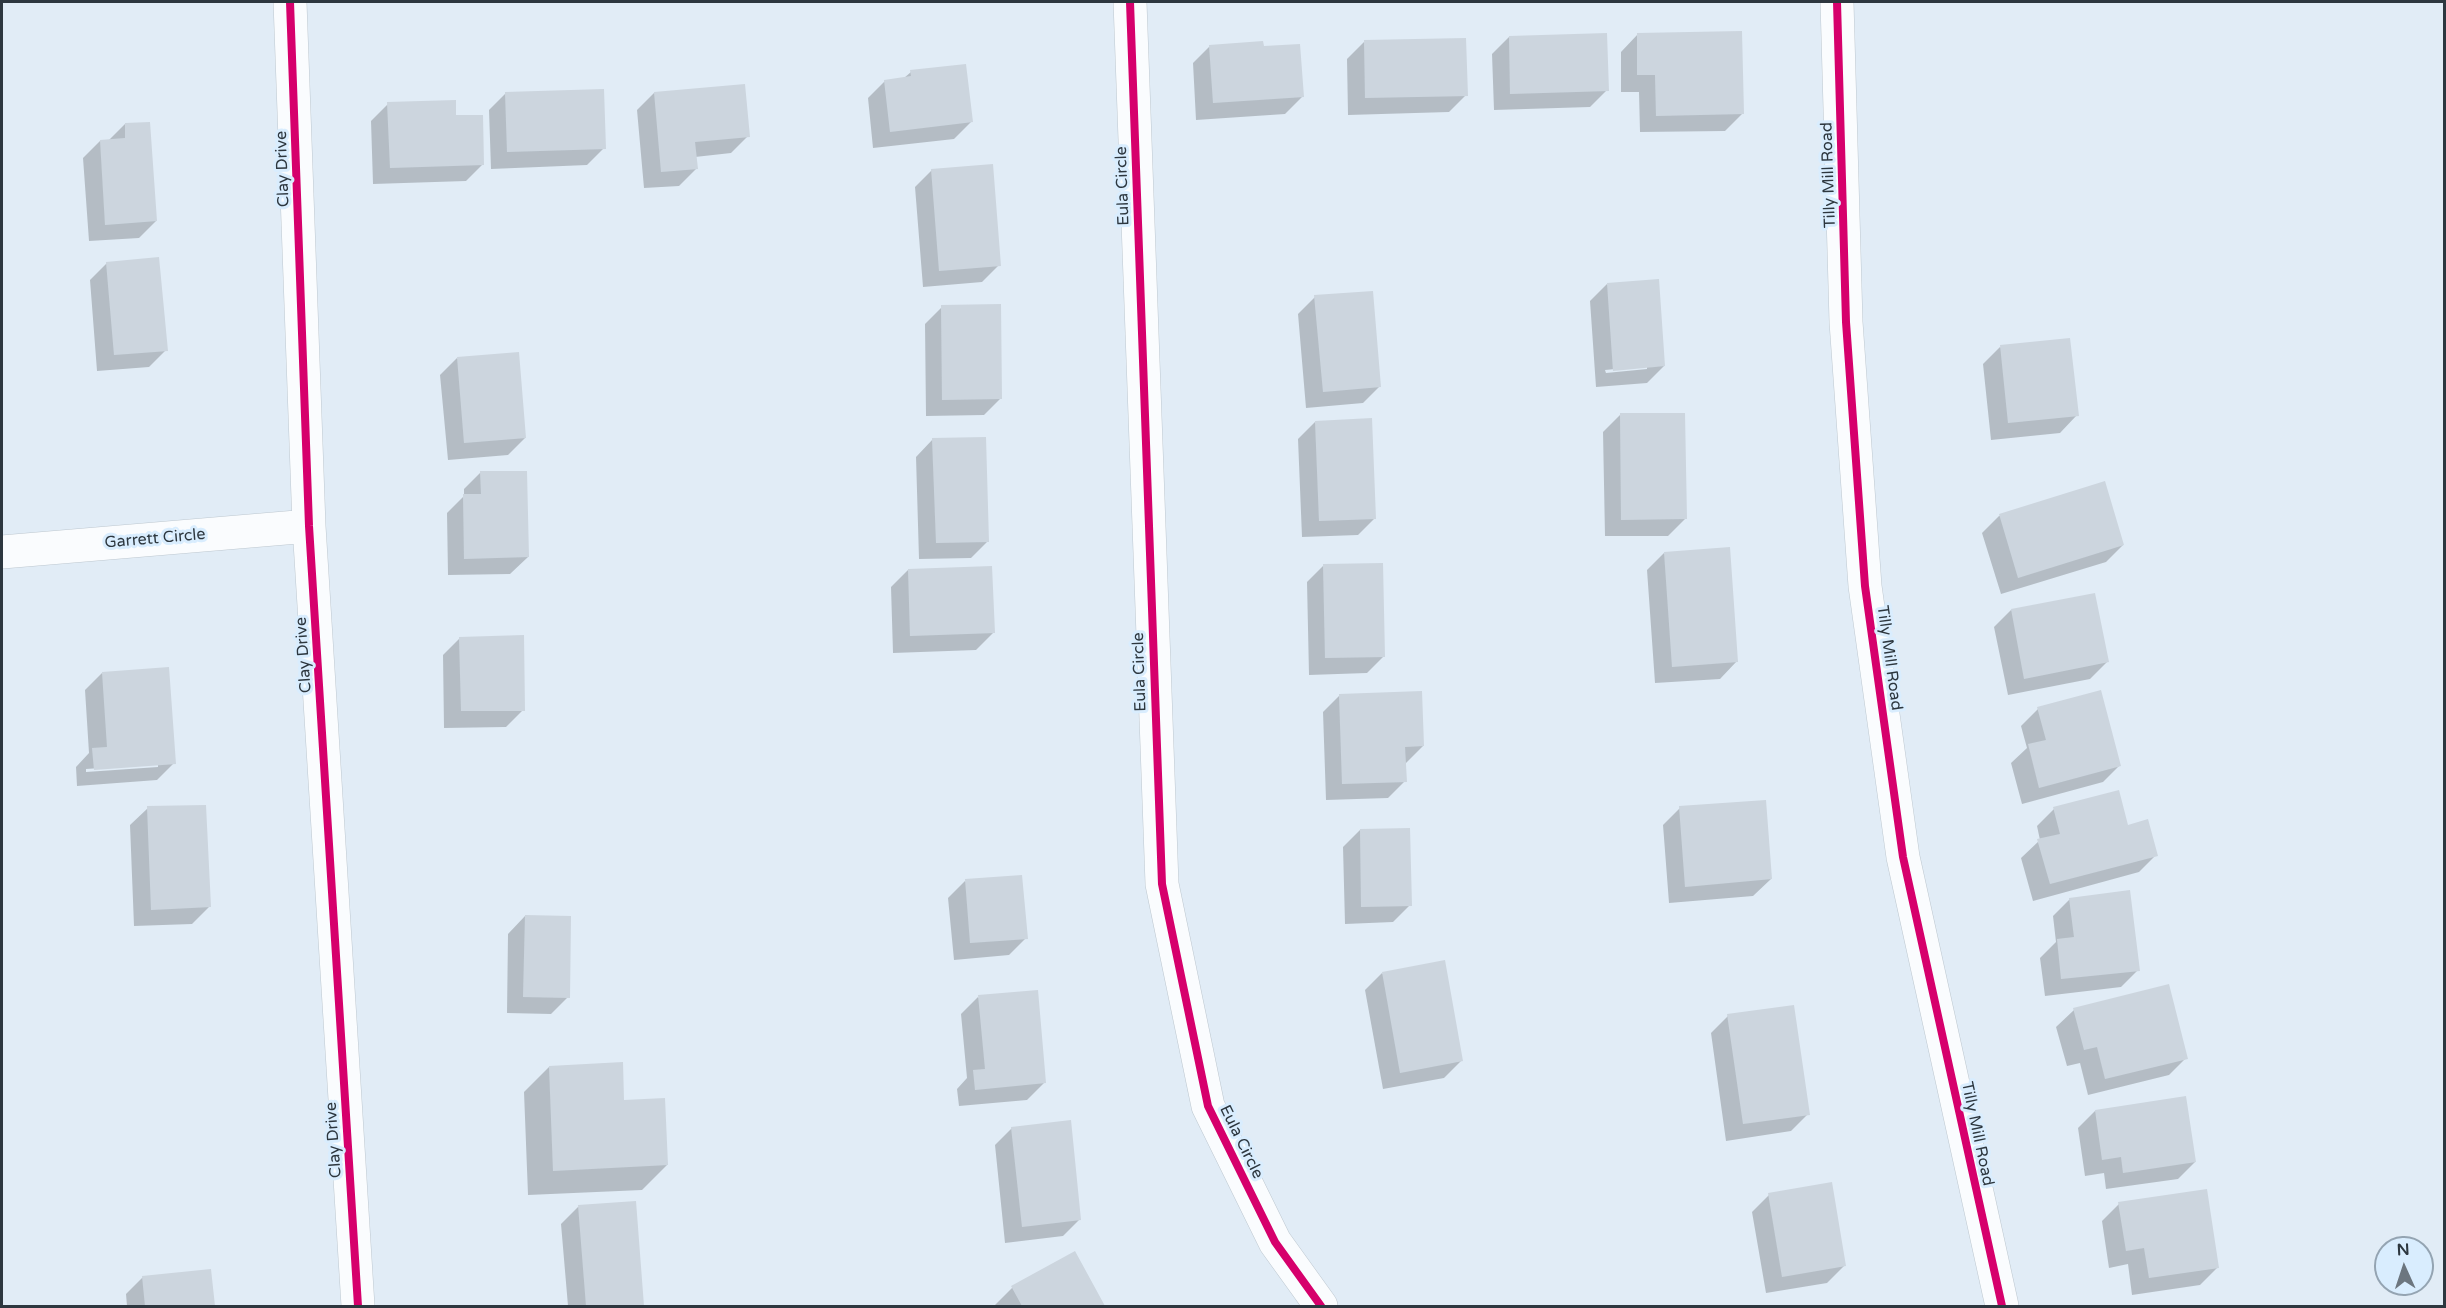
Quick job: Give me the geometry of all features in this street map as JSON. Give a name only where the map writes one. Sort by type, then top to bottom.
[{"type":"street","name":"Clay Drive","points":[[290,2],[309,526],[358,1306]]},
{"type":"street","name":"Eula Circle","points":[[1130,2],[1162,884],[1208,1106],[1275,1242],[1321,1306]]},
{"type":"street","name":"Tilly Mill Road","points":[[1837,2],[1846,322],[1865,586],[1903,857],[2002,1306]]},
{"type":"street","name":"Garrett Circle","points":[[2,552],[309,526]]},
{"type":"building","points":[[1742,31],[1744,114],[1656,116],[1655,75],[1637,75],[1637,33]]},
{"type":"building","points":[[1607,33],[1609,91],[1510,94],[1509,36]]},
{"type":"building","points":[[1466,38],[1468,96],[1365,98],[1364,40]]},
{"type":"building","points":[[1263,41],[1264,46],[1300,44],[1304,97],[1213,103],[1209,45]]},
{"type":"building","points":[[966,64],[973,122],[890,132],[884,80],[911,76],[910,70]]},
{"type":"building","points":[[745,84],[750,137],[695,142],[698,169],[661,172],[654,92]]},
{"type":"building","points":[[604,89],[606,149],[507,152],[505,92]]},
{"type":"building","points":[[456,100],[456,115],[483,115],[484,165],[390,168],[387,102]]},
{"type":"building","points":[[150,122],[157,221],[105,225],[100,140],[125,138],[125,123]]},
{"type":"building","points":[[993,164],[1001,266],[939,271],[931,169]]},
{"type":"building","points":[[159,257],[168,351],[114,355],[106,262]]},
{"type":"building","points":[[1659,279],[1665,366],[1613,371],[1607,283]]},
{"type":"building","points":[[1373,291],[1381,387],[1323,392],[1314,295]]},
{"type":"building","points":[[1001,304],[1002,399],[942,400],[941,305]]},
{"type":"building","points":[[2070,338],[2079,416],[2008,423],[2000,345]]},
{"type":"building","points":[[519,352],[526,438],[464,443],[457,357]]},
{"type":"building","points":[[1620,413],[1685,413],[1687,519],[1621,520]]},
{"type":"building","points":[[1372,418],[1376,519],[1319,521],[1315,421]]},
{"type":"building","points":[[986,437],[989,542],[936,543],[932,438]]},
{"type":"building","points":[[480,471],[527,471],[529,557],[464,559],[463,494],[481,494]]},
{"type":"building","points":[[2105,481],[2124,545],[2018,578],[1999,514]]},
{"type":"building","points":[[1730,547],[1738,662],[1672,667],[1664,552]]},
{"type":"building","points":[[1383,563],[1385,657],[1325,658],[1323,564]]},
{"type":"building","points":[[992,566],[995,633],[910,636],[908,569]]},
{"type":"building","points":[[2095,593],[2109,662],[2024,679],[2011,609]]},
{"type":"building","points":[[524,635],[525,711],[461,711],[459,637]]},
{"type":"building","points":[[169,667],[176,764],[94,770],[92,748],[107,747],[102,672]]},
{"type":"building","points":[[2101,690],[2121,766],[2039,788],[2028,744],[2046,740],[2037,707]]},
{"type":"building","points":[[1422,691],[1424,746],[1405,747],[1407,782],[1342,784],[1339,694]]},
{"type":"building","points":[[2119,790],[2128,825],[2148,819],[2158,856],[2050,884],[2037,839],[2060,834],[2053,807]]},
{"type":"building","points":[[1766,800],[1772,879],[1685,887],[1679,806]]},
{"type":"building","points":[[206,805],[211,907],[151,910],[147,806]]},
{"type":"building","points":[[1410,828],[1412,906],[1361,907],[1360,829]]},
{"type":"building","points":[[1022,875],[1028,939],[970,943],[965,879]]},
{"type":"building","points":[[2130,890],[2140,971],[2061,979],[2057,939],[2074,937],[2069,898]]},
{"type":"building","points":[[525,915],[571,916],[570,998],[523,997]]},
{"type":"building","points":[[1445,960],[1463,1061],[1400,1073],[1382,972]]},
{"type":"building","points":[[2169,984],[2188,1059],[2105,1079],[2097,1047],[2084,1050],[2073,1008]]},
{"type":"building","points":[[1038,990],[1046,1083],[975,1090],[973,1070],[985,1069],[978,995]]},
{"type":"building","points":[[1794,1005],[1810,1115],[1743,1124],[1727,1014]]},
{"type":"building","points":[[623,1062],[624,1100],[665,1098],[668,1165],[553,1171],[549,1066]]},
{"type":"building","points":[[2186,1096],[2196,1162],[2123,1173],[2121,1157],[2102,1160],[2095,1110]]},
{"type":"building","points":[[1071,1120],[1081,1220],[1022,1227],[1011,1127]]},
{"type":"building","points":[[1832,1182],[1846,1266],[1782,1277],[1768,1193]]},
{"type":"building","points":[[2207,1189],[2219,1268],[2149,1278],[2144,1248],[2126,1251],[2118,1202]]},
{"type":"building","points":[[636,1201],[644,1306],[586,1306],[578,1205]]},
{"type":"building","points":[[1075,1251],[1105,1306],[1022,1306],[1011,1286]]},
{"type":"building","points":[[211,1269],[215,1306],[145,1306],[142,1276]]},
{"type":"cycle path","points":[[290,2],[309,526],[358,1306]]},
{"type":"cycle path","points":[[1130,2],[1162,884],[1208,1106],[1275,1242],[1321,1306]]},
{"type":"cycle path","points":[[1837,2],[1846,322],[1865,586],[1903,857],[2002,1306]]}]
